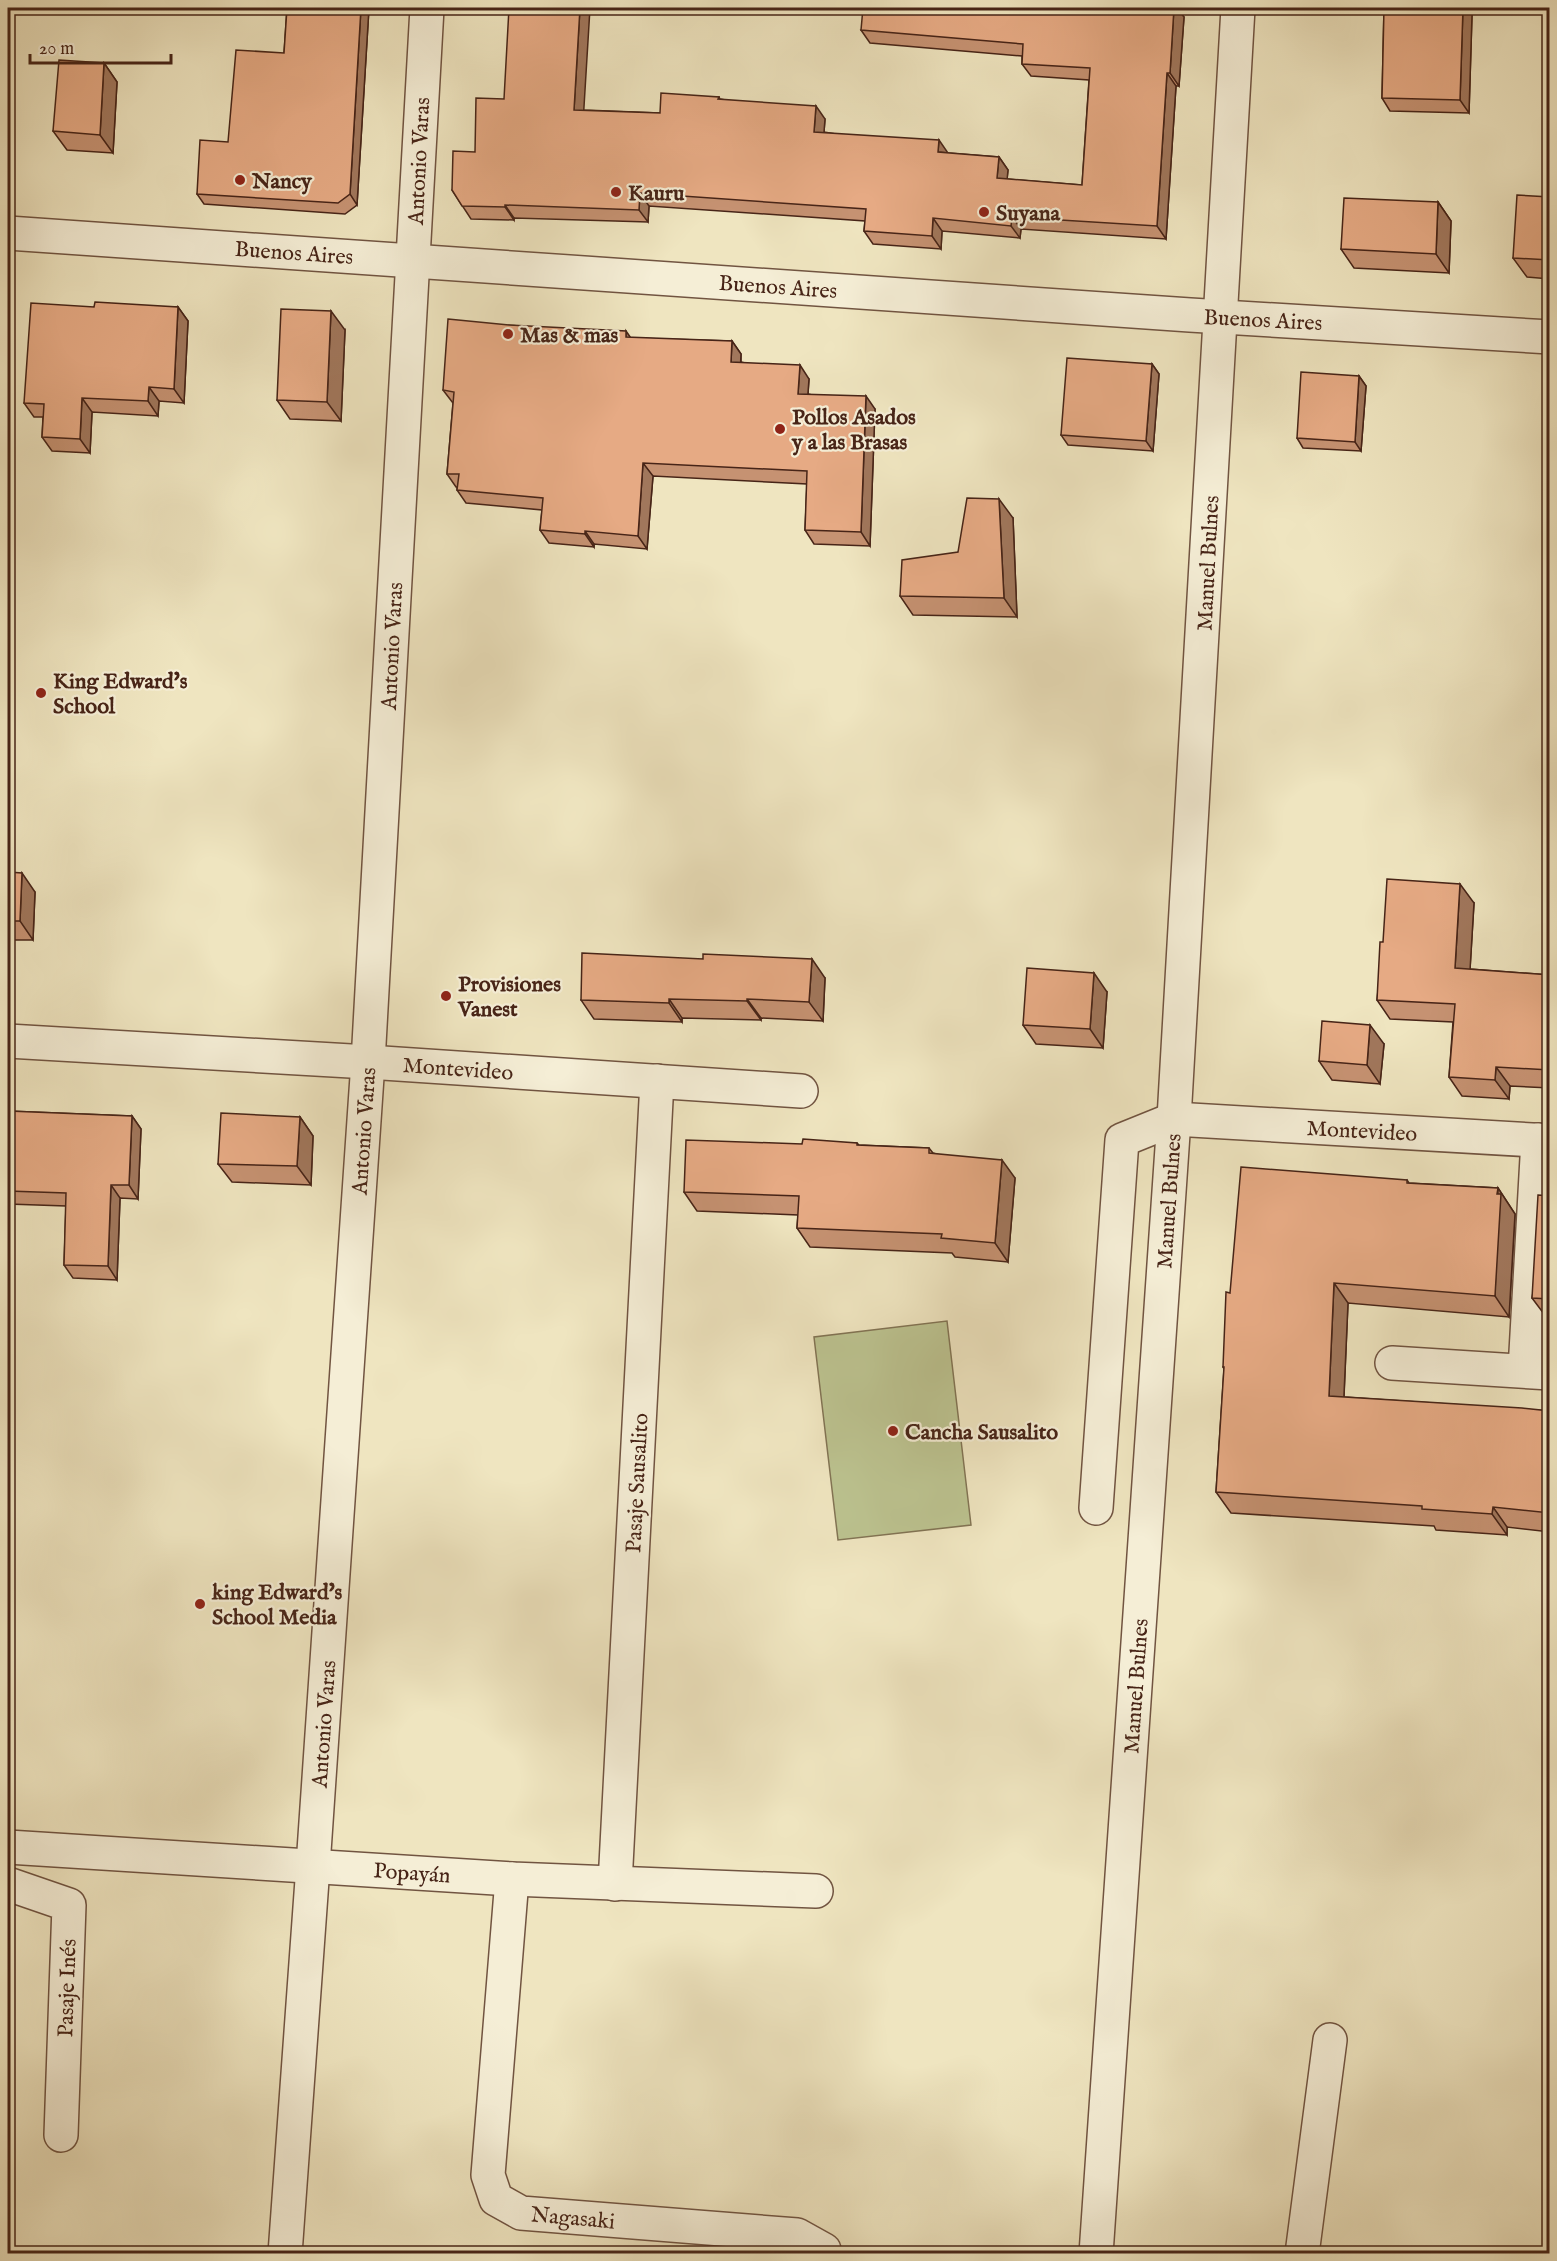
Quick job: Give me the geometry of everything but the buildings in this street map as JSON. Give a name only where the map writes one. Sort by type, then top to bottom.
[{"type":"street","name":"Antonio Varas","points":[[285,2253],[368,1062],[427,8]]},
{"type":"street","name":"Manuel Bulnes","points":[[1096,2253],[1174,1119],[1238,8]]},
{"type":"street","name":"Buenos Aires","points":[[8,233],[1221,317],[1550,337]]},
{"type":"street","name":"Montevideo","points":[[8,1041],[801,1091]]},
{"type":"street","name":"Pasaje Sausalito","points":[[615,1884],[657,1081]]},
{"type":"street","name":"Manuel Bulnes","points":[[1096,1509],[1122,1140],[1174,1119]]},
{"type":"street","name":"Montevideo","points":[[1174,1119],[1544,1141]]},
{"type":"street","points":[[1392,1363],[1537,1371],[1544,1141]]},
{"type":"street","name":"Popayán","points":[[8,1847],[512,1879],[816,1891]]},
{"type":"street","name":"Nagasaki","points":[[512,1879],[488,2175],[496,2199],[521,2214],[797,2235],[824,2250],[825,2253]]},
{"type":"street","name":"Pasaje Inés","points":[[8,1884],[69,1905],[61,2135]]},
{"type":"street","points":[[1302,2253],[1330,2040]]},
{"type":"green space","name":"Cancha Sausalito","points":[[947,1321],[971,1525],[838,1540],[814,1337]]},
{"type":"place","name":"Nancy","points":[[240,180]]},
{"type":"place","name":"Kauru","points":[[616,192]]},
{"type":"place","name":"Suyana","points":[[984,212]]},
{"type":"place","name":"Mas & mas","points":[[508,334]]},
{"type":"place","name":"Pollos Asados y a las Brasas","points":[[780,429]]},
{"type":"place","name":"King Edward's School","points":[[41,693]]},
{"type":"place","name":"Provisiones Vanest","points":[[446,996]]},
{"type":"place","name":"Cancha Sausalito","points":[[893,1431]]},
{"type":"place","name":"king Edward's School Media","points":[[200,1604]]}]
